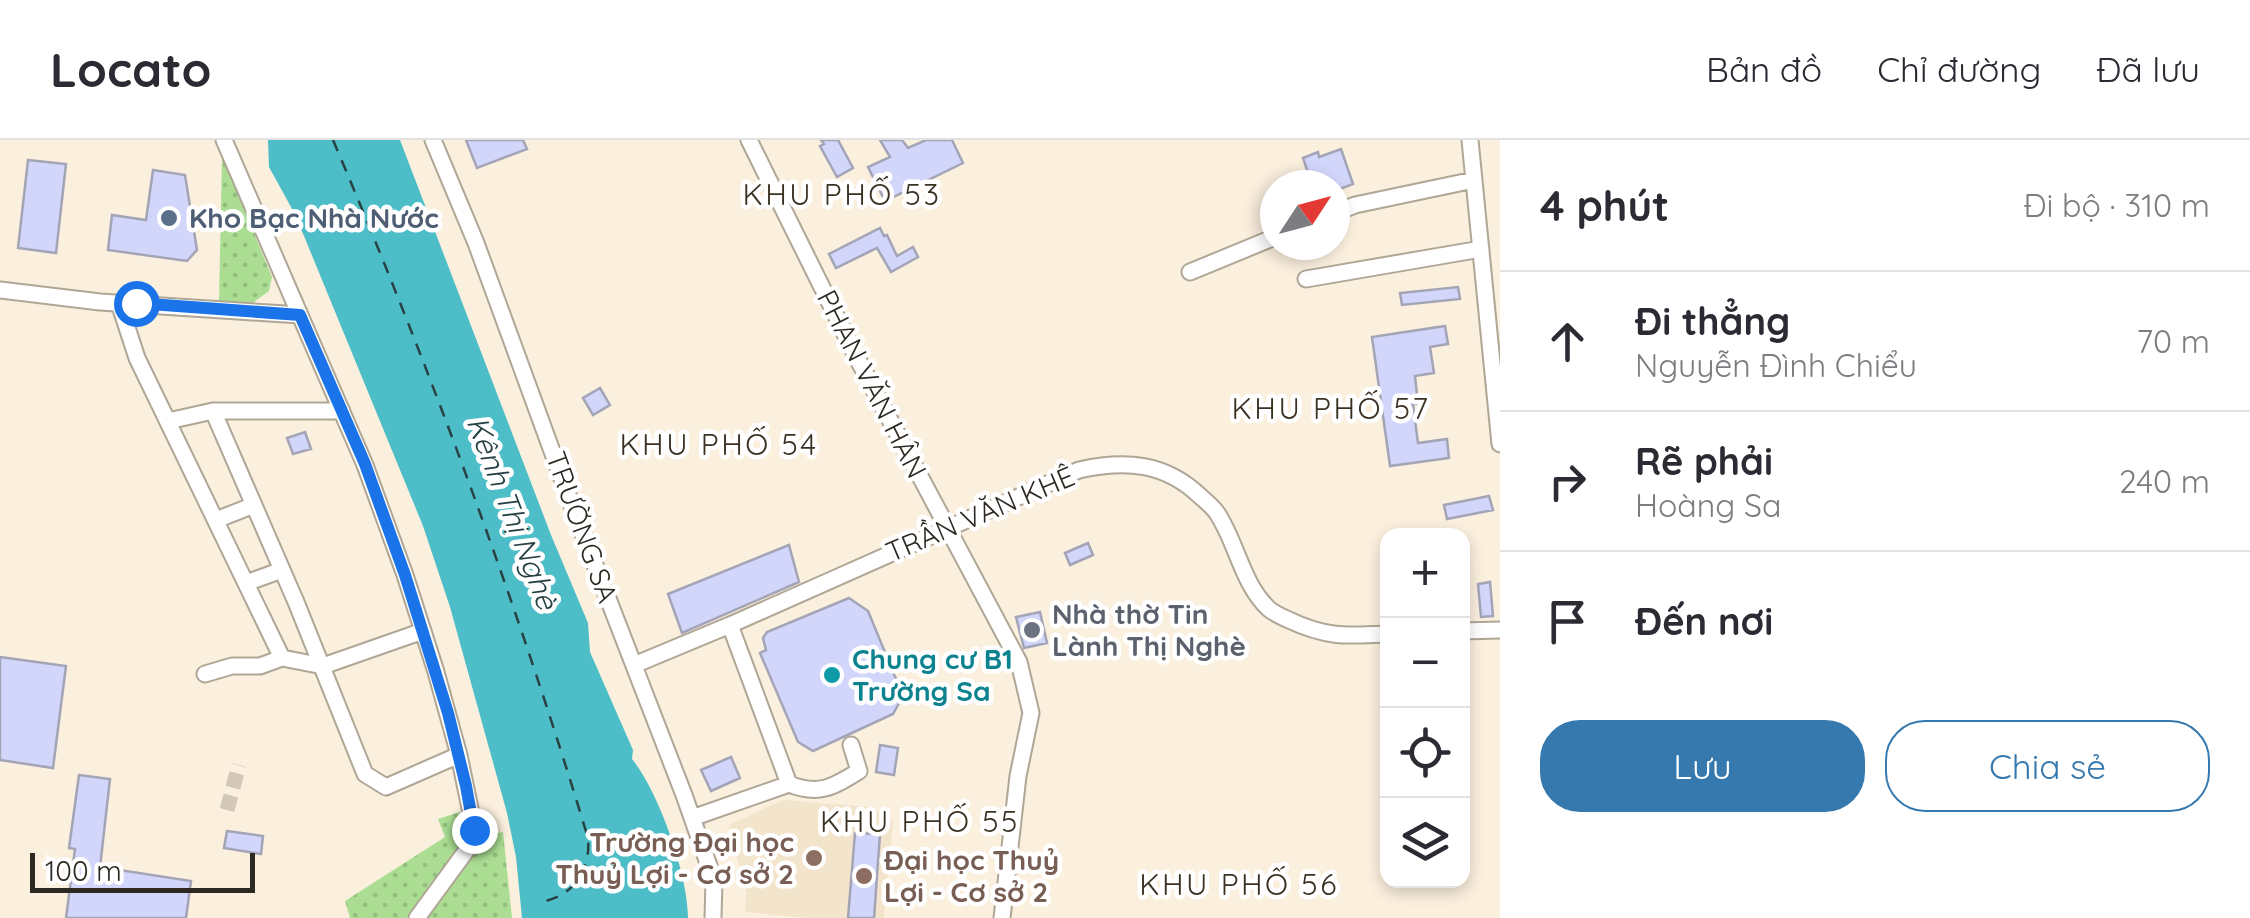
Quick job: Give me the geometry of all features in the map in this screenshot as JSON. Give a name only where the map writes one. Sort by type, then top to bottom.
[{"type":"street","points":[[224,140],[386,520],[459,755],[473,836],[418,918]]},
{"type":"street","name":"TRƯỜNG SA","points":[[433,140],[476,243],[692,818],[714,880],[714,918]]},
{"type":"street","name":"PHAN VĂN HÂN","points":[[749,140],[858,358],[1019,662],[1031,713],[1018,776],[1002,918]]},
{"type":"street","points":[[1470,140],[1500,444]]},
{"type":"street","points":[[1350,207],[1474,180]]},
{"type":"street","points":[[1190,272],[1260,243]]},
{"type":"street","points":[[1306,279],[1481,249]]},
{"type":"street","points":[[0,290],[119,303],[300,315]]},
{"type":"street","points":[[119,303],[136,358],[282,658]]},
{"type":"street","points":[[168,421],[213,411],[342,410]]},
{"type":"street","points":[[213,411],[365,774],[386,788],[459,755]]},
{"type":"street","name":"TRẦN VĂN KHÊ","points":[[634,664],[1079,470],[1106,464],[1140,465],[1170,473],[1195,490],[1217,512],[1257,595],[1272,612],[1316,632],[1337,636],[1380,634]]},
{"type":"street","points":[[216,520],[254,505]]},
{"type":"street","points":[[246,583],[282,570]]},
{"type":"street","points":[[730,625],[789,784]]},
{"type":"street","points":[[1470,632],[1500,630]]},
{"type":"street","points":[[205,674],[232,666],[260,666],[282,658],[323,666],[423,631]]},
{"type":"street","points":[[692,818],[789,784],[808,792],[838,784],[860,771],[851,745]]},
{"type":"shaded area","name":"Trường Đại học Thuỷ Lợi - Cơ sở 2","points":[[783,800],[869,807],[893,820],[884,918],[807,918],[745,912],[746,892],[729,825]]},
{"type":"green space","points":[[222,156],[272,277],[269,291],[247,307],[219,302]]},
{"type":"green space","points":[[460,812],[466,840],[411,918],[350,918],[345,901],[445,837],[438,819]]},
{"type":"green space","points":[[503,832],[512,918],[427,918],[483,836]]},
{"type":"water","name":"Kênh Thị Nghè","points":[[268,140],[400,140],[588,623],[590,652],[633,750],[632,759],[652,792],[670,835],[683,880],[688,918],[522,918],[507,813],[450,607],[423,526],[304,236],[269,167]]},
{"type":"building","points":[[466,140],[523,140],[527,149],[477,168]]},
{"type":"building","points":[[821,140],[838,140],[853,168],[837,177],[820,146],[824,144]]},
{"type":"building","points":[[880,140],[902,140],[908,148],[926,140],[952,140],[963,163],[885,201],[868,167],[890,157]]},
{"type":"building","points":[[1341,149],[1348,170],[1307,170],[1303,158],[1318,152],[1319,157]]},
{"type":"building","points":[[28,160],[66,164],[56,253],[18,248]]},
{"type":"building","name":"Kho Bạc Nhà Nước","points":[[153,170],[185,175],[197,250],[187,261],[108,250],[112,215],[146,220]]},
{"type":"building","points":[[880,228],[897,256],[913,247],[918,257],[891,272],[877,248],[836,268],[829,254]]},
{"type":"building","points":[[1458,287],[1460,299],[1402,305],[1400,293]]},
{"type":"building","points":[[1445,326],[1448,344],[1430,347],[1434,373],[1415,376],[1418,404],[1413,404],[1418,443],[1447,439],[1449,458],[1390,466],[1372,337]]},
{"type":"building","points":[[600,388],[610,405],[593,415],[583,398]]},
{"type":"building","points":[[305,432],[311,449],[293,454],[287,438]]},
{"type":"building","points":[[1489,496],[1493,510],[1447,519],[1444,505]]},
{"type":"building","points":[[1088,543],[1093,555],[1070,565],[1065,553]]},
{"type":"building","points":[[789,545],[799,582],[682,633],[668,594]]},
{"type":"building","points":[[1490,582],[1493,616],[1481,617],[1478,584]]},
{"type":"building","name":"Chung cư B1 Trường Sa","points":[[849,598],[868,611],[903,696],[893,714],[813,751],[798,742],[760,653],[766,650],[763,638],[767,632]]},
{"type":"building","name":"Nhà thờ Tin Lành Thị Nghè","points":[[1040,612],[1047,643],[1024,648],[1016,617]]},
{"type":"building","points":[[0,657],[66,666],[53,768],[0,760]]},
{"type":"building","points":[[880,745],[898,748],[894,775],[876,772]]},
{"type":"building","points":[[731,757],[740,778],[711,791],[701,770]]},
{"type":"building","points":[[79,775],[110,779],[100,867],[191,881],[186,918],[66,918],[75,849],[69,848]]},
{"type":"building","points":[[227,831],[263,836],[261,854],[224,848]]},
{"type":"building","name":"Đại học Thuỷ Lợi - Cơ sở 2","points":[[855,833],[880,834],[874,918],[848,918]]},
{"type":"ferry route","points":[[333,140],[470,485],[588,838],[586,861],[578,881],[562,895],[540,902]]},
{"type":"tunnel","points":[[227,810],[239,765]]},
{"type":"place","name":"Kho Bạc Nhà Nước","points":[[169,218]]},
{"type":"place","name":"Nhà thờ Tin Lành Thị Nghè","points":[[1032,630]]},
{"type":"place","name":"Chung cư B1 Trường Sa","points":[[832,675]]},
{"type":"place","name":"Trường Đại học Thuỷ Lợi - Cơ sở 2","points":[[814,858]]},
{"type":"place","name":"Đại học Thuỷ Lợi - Cơ sở 2","points":[[864,876]]},
{"type":"district","name":"KHU PHỐ 53","points":[[842,195]]},
{"type":"district","name":"KHU PHỐ 57","points":[[1331,409]]},
{"type":"district","name":"KHU PHỐ 54","points":[[719,445]]},
{"type":"district","name":"KHU PHỐ 55","points":[[920,822]]},
{"type":"district","name":"KHU PHỐ 56","points":[[1239,885]]},
{"type":"route","points":[[136,303],[300,315],[365,464],[405,575],[448,713],[474,830]]}]
